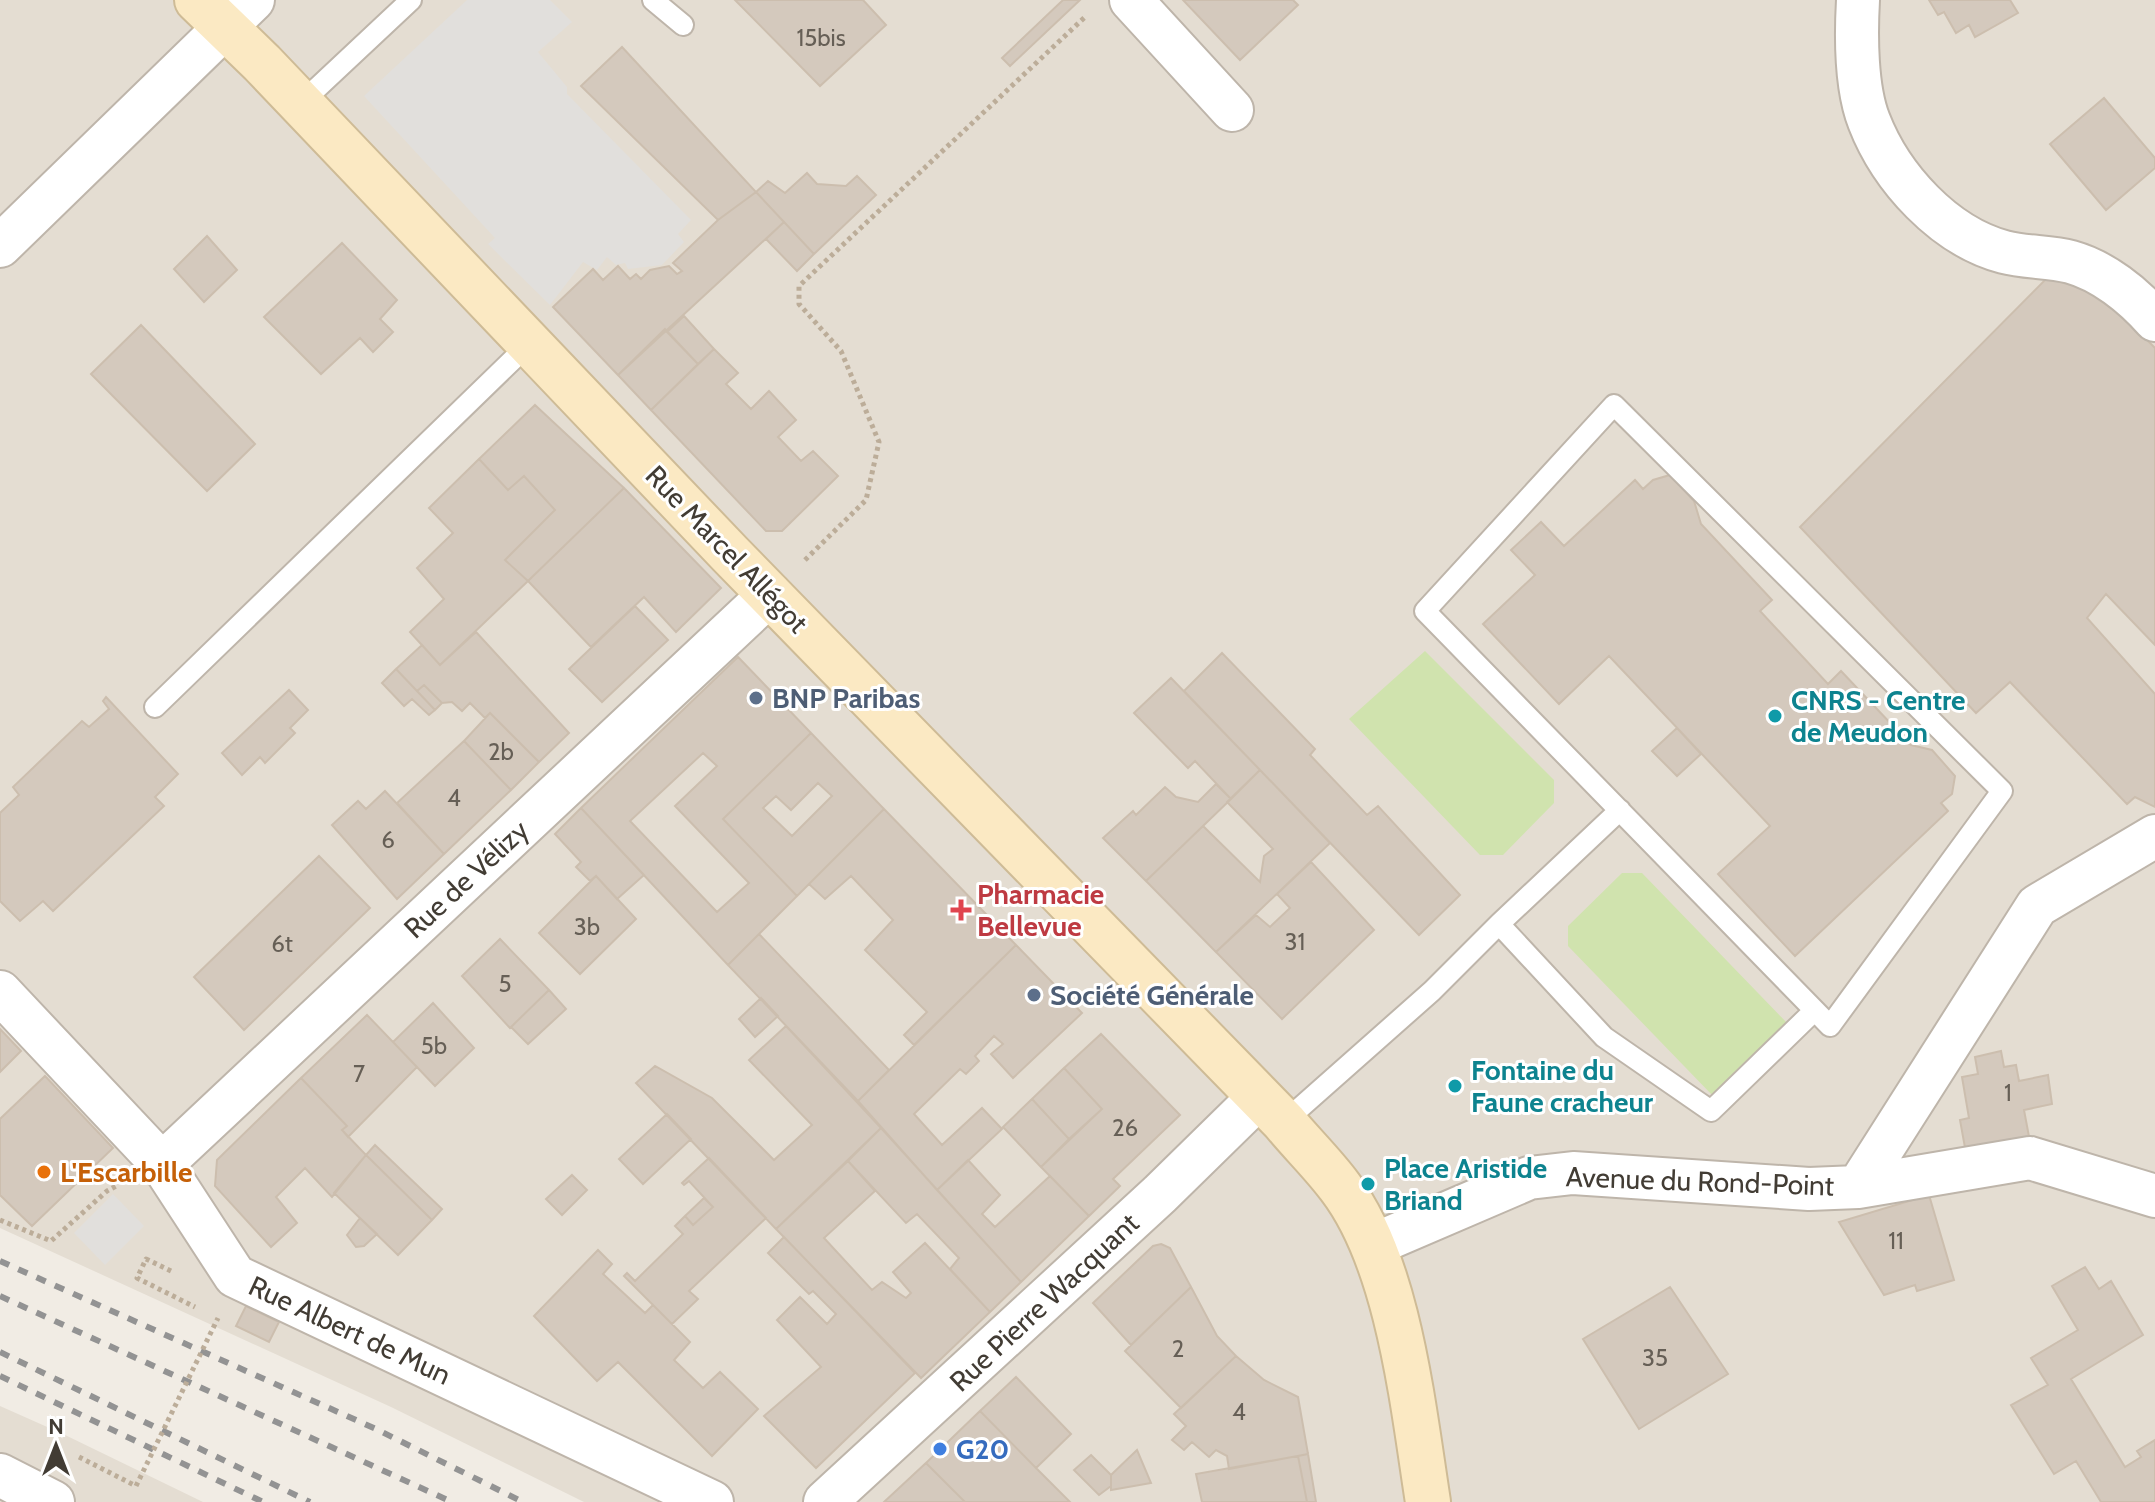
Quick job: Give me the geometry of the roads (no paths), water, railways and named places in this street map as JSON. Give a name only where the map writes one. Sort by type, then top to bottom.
[{"type":"main road","name":"Rue Marcel Allégot","points":[[225,9],[301,103],[770,594],[1271,1110],[1342,1188],[1373,1245],[1410,1386],[1428,1502]]},
{"type":"street","points":[[1131,0],[1232,110]]},
{"type":"street","points":[[1858,0],[1856,39],[1868,119],[1899,174],[1946,225],[2003,252],[2072,262],[2133,294],[2155,320]]},
{"type":"street","points":[[0,246],[225,9]]},
{"type":"street","name":"Rue de Vélizy","points":[[162,1164],[770,594]]},
{"type":"street","name":"Avenue du Rond-Point","points":[[1373,1245],[1529,1178],[1573,1173],[1809,1189],[1858,1187],[2037,906],[2155,836]]},
{"type":"street","name":"Rue Albert de Mun","points":[[0,992],[162,1164],[235,1276],[712,1502]]},
{"type":"street","name":"Rue Pierre Wacquant","points":[[825,1502],[1160,1194],[1271,1110]]},
{"type":"street","points":[[1858,1187],[2030,1158],[2155,1196]]},
{"type":"street","points":[[0,1475],[53,1502]]},
{"type":"lane","points":[[301,103],[411,0]]},
{"type":"lane","points":[[653,0],[683,25]]},
{"type":"lane","points":[[155,707],[530,343]]},
{"type":"lane","points":[[1614,405],[2002,791],[1830,1026],[1620,810],[1425,611],[1614,405]]},
{"type":"lane","points":[[1271,1110],[1432,991],[1620,810]]},
{"type":"lane","points":[[1499,924],[1604,1037],[1711,1111],[1814,1011]]},
{"type":"railway","points":[[0,1261],[376,1429],[523,1502]]},
{"type":"railway","points":[[0,1296],[452,1502]]},
{"type":"railway","points":[[0,1352],[310,1502]]},
{"type":"railway","points":[[0,1376],[263,1502]]},
{"type":"place","name":"BNP Paribas","points":[[756,698]]},
{"type":"place","name":"CNRS - Centre de Meudon","points":[[1775,716]]},
{"type":"place","name":"Pharmacie Bellevue","points":[[961,910]]},
{"type":"place","name":"Société Générale","points":[[1034,995]]},
{"type":"place","name":"Fontaine du Faune cracheur","points":[[1455,1086]]},
{"type":"place","name":"L'Escarbille","points":[[44,1172]]},
{"type":"place","name":"Place Aristide Briand","points":[[1368,1184]]},
{"type":"place","name":"G20","points":[[940,1449]]}]
